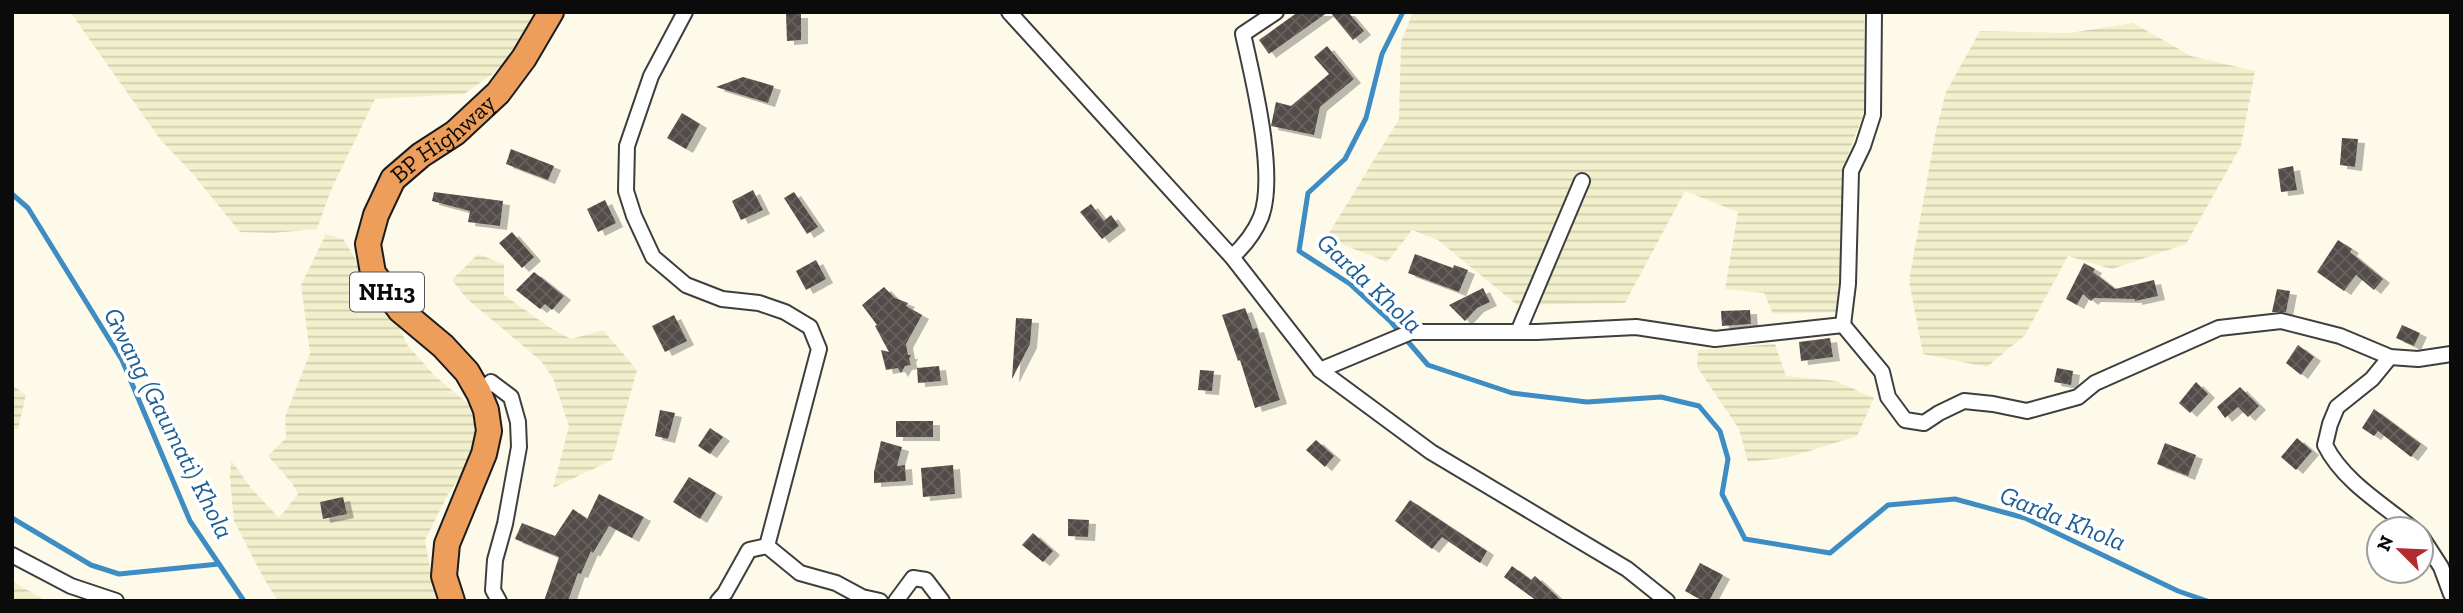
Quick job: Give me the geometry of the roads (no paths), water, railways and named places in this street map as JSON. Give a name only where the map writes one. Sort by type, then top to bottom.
[{"type":"highway","name":"BP Highway","points":[[452,601],[444,576],[447,544],[474,481],[489,431],[486,410],[467,372],[443,346],[400,310],[373,273],[368,244],[376,215],[393,179],[421,155],[455,133],[498,93],[524,58],[551,12]]},
{"type":"street","points":[[685,12],[652,76],[627,146],[626,191],[653,257],[686,285],[722,299],[759,303],[785,312],[810,327],[819,349],[767,546]]},
{"type":"street","points":[[1009,12],[1232,257],[1320,370],[1430,452],[1626,569],[1667,601]]},
{"type":"street","points":[[1232,257],[1248,242],[1262,215],[1267,173],[1243,34],[1276,12]]},
{"type":"street","points":[[1874,12],[1873,115],[1851,171],[1848,284],[1843,325],[1882,372],[1888,397],[1905,420],[1924,424],[1964,401],[2027,411],[2078,397],[2095,383],[2218,328],[2281,321],[2340,336],[2390,358],[2418,359],[2451,354]]},
{"type":"street","points":[[1518,332],[1582,181]]},
{"type":"street","points":[[1320,370],[1411,332],[1518,332],[1636,327],[1715,340],[1843,325]]},
{"type":"street","points":[[2390,358],[2372,379],[2337,407],[2325,445],[2332,460],[2353,482],[2395,515]]},
{"type":"street","points":[[479,393],[491,382],[511,397],[518,422],[519,447],[505,524],[495,560],[493,590],[499,601]]},
{"type":"street","points":[[718,601],[726,593],[749,550],[767,546]]},
{"type":"street","points":[[767,546],[800,573],[836,583],[862,597],[880,601]]},
{"type":"street","points":[[12,555],[71,586],[116,601]]},
{"type":"street","points":[[2435,558],[2451,594]]},
{"type":"street","points":[[896,601],[913,578],[926,580],[942,601]]},
{"type":"waterway","name":"Garda Khola","points":[[1403,12],[1382,54],[1366,118],[1345,159],[1308,193],[1299,251],[1350,284],[1391,322],[1428,365],[1512,393],[1587,402],[1661,397],[1699,406],[1720,431],[1728,459],[1722,494],[1745,539],[1830,553],[1888,505],[1955,499],[2025,518],[2178,591],[2207,601]]},
{"type":"waterway","name":"Gwang (Gaumati) Khola","points":[[12,194],[28,208],[122,360],[190,521],[244,601]]},
{"type":"waterway","points":[[12,518],[91,565],[119,574],[219,564]]}]
